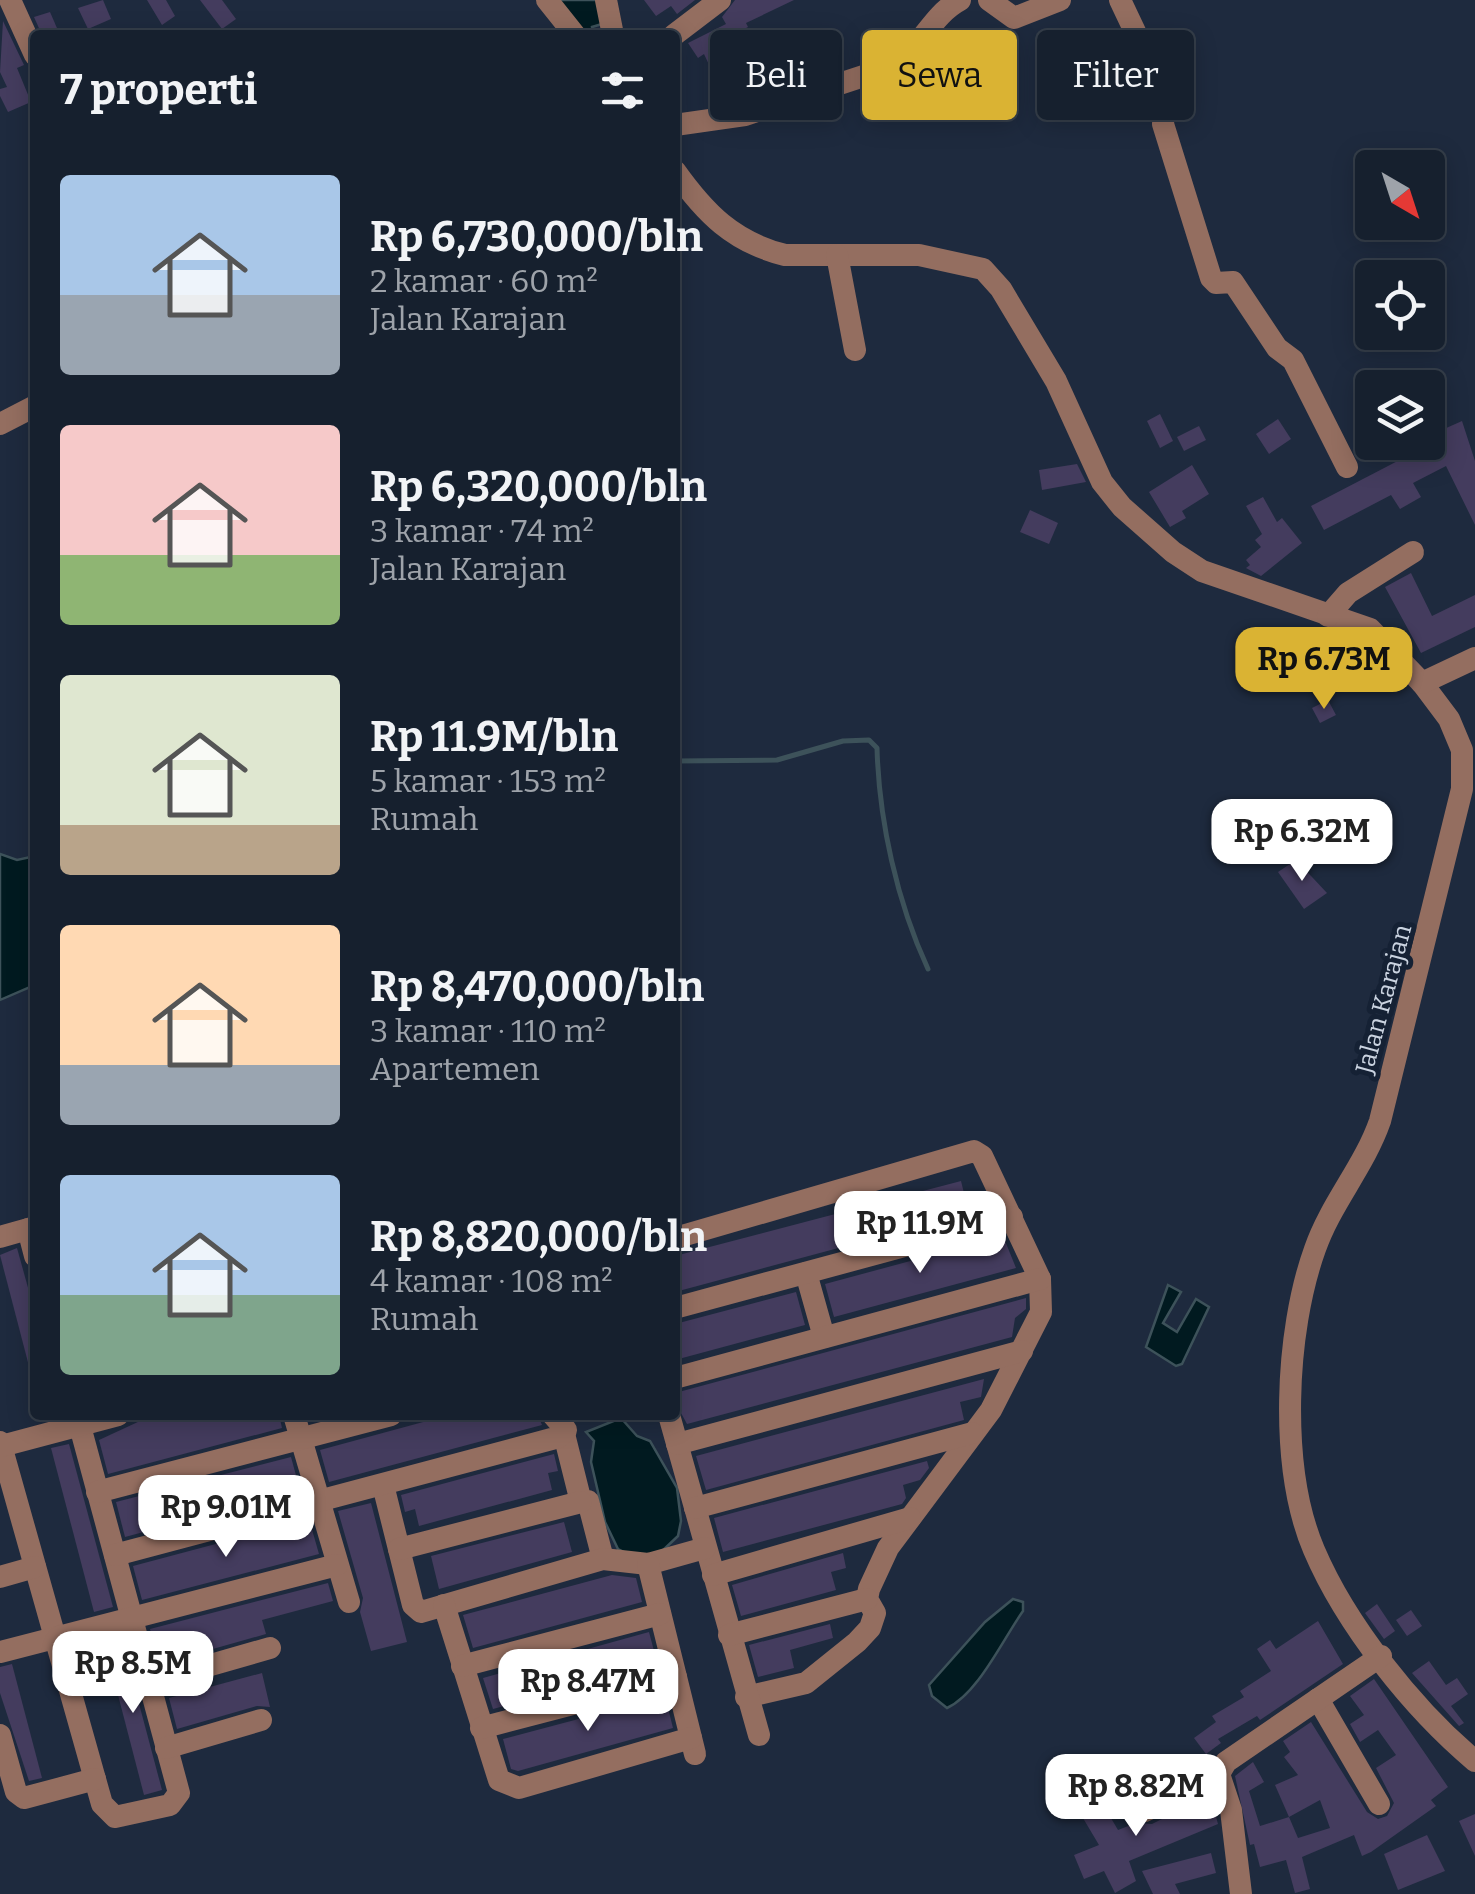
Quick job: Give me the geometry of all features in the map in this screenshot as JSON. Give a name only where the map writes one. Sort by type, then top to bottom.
[{"type":"street","points":[[10,0],[30,44]]},
{"type":"street","points":[[547,0],[570,30]]},
{"type":"street","points":[[606,0],[612,30]]},
{"type":"street","points":[[680,30],[720,0]]},
{"type":"street","points":[[680,124],[745,115],[891,66],[911,52],[938,15],[960,0]]},
{"type":"street","points":[[989,0],[1014,18],[1060,0]]},
{"type":"street","points":[[1120,0],[1165,95],[1162,124],[1211,278],[1216,283],[1233,282],[1277,348],[1293,360],[1346,468]]},
{"type":"street","name":"Jalan Karajan","points":[[680,177],[734,236],[784,255],[919,254],[983,269],[1001,289],[1039,352],[1102,482],[1122,506],[1173,552],[1202,571],[1370,629],[1422,683],[1458,739],[1462,789],[1380,1120],[1371,1146],[1336,1202],[1314,1252],[1292,1370],[1294,1456],[1301,1509],[1314,1550],[1380,1656],[1436,1728],[1475,1760]]},
{"type":"street","points":[[837,255],[855,350]]},
{"type":"street","points":[[0,424],[30,409]]},
{"type":"street","points":[[1328,616],[1348,593],[1413,552]]},
{"type":"street","points":[[1422,683],[1475,658]]},
{"type":"street","points":[[680,1237],[974,1151],[982,1156],[1040,1279],[1041,1312],[991,1410],[888,1548],[867,1599],[875,1619],[857,1642],[806,1683],[746,1698]]},
{"type":"street","points":[[680,1307],[1012,1217]]},
{"type":"street","points":[[0,1237],[30,1228]]},
{"type":"street","points":[[806,1274],[824,1337]]},
{"type":"street","points":[[680,1377],[1040,1279]]},
{"type":"street","points":[[677,1444],[1022,1351]]},
{"type":"street","points":[[78,1420],[178,1793],[170,1805],[115,1817],[102,1804],[1,1444],[78,1420]]},
{"type":"street","points":[[295,1420],[349,1602]]},
{"type":"street","points":[[97,1492],[372,1420]]},
{"type":"street","points":[[670,1420],[759,1735]]},
{"type":"street","points":[[115,1555],[383,1485],[559,1424],[580,1502]]},
{"type":"street","points":[[694,1508],[972,1433]]},
{"type":"street","points":[[383,1485],[413,1605],[421,1612],[603,1559],[648,1564],[706,1548]]},
{"type":"street","points":[[399,1550],[588,1500],[603,1559]]},
{"type":"street","points":[[713,1575],[910,1518]]},
{"type":"street","points":[[444,1606],[494,1773],[499,1780],[519,1788],[694,1746],[648,1564]]},
{"type":"street","points":[[0,1652],[337,1565]]},
{"type":"street","points":[[0,1578],[36,1567]]},
{"type":"street","points":[[729,1635],[867,1599]]},
{"type":"street","points":[[462,1666],[660,1614]]},
{"type":"street","points":[[148,1683],[270,1648]]},
{"type":"street","points":[[1145,1811],[1219,1774],[1244,1748],[1380,1656]]},
{"type":"street","points":[[481,1728],[676,1678]]},
{"type":"street","points":[[1318,1700],[1379,1804]]},
{"type":"street","points":[[166,1748],[261,1720]]},
{"type":"street","points":[[0,1736],[6,1785],[19,1795],[30,1798],[94,1779]]},
{"type":"street","points":[[1219,1774],[1231,1810],[1241,1894]]},
{"type":"water","points":[[557,0],[600,0],[602,24],[592,30],[580,30]]},
{"type":"water","points":[[0,854],[17,860],[30,857],[30,987],[0,1000]]},
{"type":"water","points":[[1168,1285],[1181,1292],[1163,1323],[1177,1332],[1196,1299],[1209,1307],[1182,1364],[1176,1366],[1146,1347]]},
{"type":"water","points":[[623,1420],[637,1436],[650,1441],[677,1488],[681,1521],[678,1536],[659,1554],[636,1558],[618,1549],[605,1522],[591,1462],[594,1441],[586,1432]]},
{"type":"water","points":[[1013,1599],[1023,1602],[1023,1611],[979,1679],[947,1708],[932,1696],[929,1685],[985,1622]]},
{"type":"building","points":[[103,0],[111,19],[88,29],[78,8]]},
{"type":"building","points":[[147,0],[166,0],[175,16],[162,25]]},
{"type":"building","points":[[200,0],[222,0],[236,19],[222,29]]},
{"type":"building","points":[[644,0],[695,0],[677,14],[671,6],[656,16]]},
{"type":"building","points":[[735,0],[794,0],[746,23],[748,27],[742,30],[714,30],[726,24],[722,17]]},
{"type":"building","points":[[50,12],[58,30],[40,30],[34,17]]},
{"type":"building","points":[[3,21],[24,65],[17,68],[30,102],[8,112],[0,96],[0,89],[7,87],[0,72]]},
{"type":"building","points":[[710,32],[710,67],[704,54],[698,58],[688,43]]},
{"type":"building","points":[[1160,414],[1173,441],[1160,448],[1147,421]]},
{"type":"building","points":[[1278,419],[1291,439],[1269,454],[1256,434]]},
{"type":"building","points":[[1462,421],[1475,461],[1475,525],[1446,466],[1413,483],[1421,497],[1400,509],[1391,495],[1324,530],[1311,506],[1400,460],[1445,460],[1445,429]]},
{"type":"building","points":[[1199,426],[1206,440],[1184,451],[1177,437]]},
{"type":"building","points":[[1077,464],[1086,482],[1042,490],[1039,470]]},
{"type":"building","points":[[1192,465],[1209,494],[1182,511],[1186,518],[1170,527],[1149,492]]},
{"type":"building","points":[[1263,497],[1277,522],[1282,518],[1302,543],[1261,576],[1246,568],[1250,565],[1246,560],[1261,547],[1255,540],[1262,534],[1246,506]]},
{"type":"building","points":[[1030,510],[1058,523],[1049,544],[1020,532]]},
{"type":"building","points":[[1411,573],[1432,616],[1475,595],[1475,627],[1421,653],[1385,587]]},
{"type":"building","points":[[1328,700],[1336,715],[1320,723],[1312,708]]},
{"type":"building","points":[[1296,860],[1327,893],[1304,909],[1278,872]]},
{"type":"building","points":[[961,1181],[969,1213],[680,1291],[680,1255]]},
{"type":"building","points":[[1003,1236],[1016,1268],[834,1317],[825,1284]]},
{"type":"building","points":[[17,1248],[30,1295],[30,1370],[0,1255]]},
{"type":"building","points":[[796,1292],[805,1325],[680,1359],[680,1323]]},
{"type":"building","points":[[1026,1298],[1026,1309],[1015,1318],[1012,1337],[687,1424],[680,1411],[680,1392]]},
{"type":"building","points":[[984,1379],[981,1397],[960,1402],[964,1420],[706,1490],[696,1456]]},
{"type":"building","points":[[142,1420],[280,1420],[282,1428],[108,1474],[99,1440]]},
{"type":"building","points":[[431,1420],[540,1420],[542,1425],[329,1482],[320,1450]]},
{"type":"building","points":[[69,1444],[113,1607],[94,1612],[51,1448]]},
{"type":"building","points":[[554,1454],[558,1471],[548,1473],[552,1490],[419,1526],[415,1509],[405,1512],[401,1495]]},
{"type":"building","points":[[291,1457],[300,1490],[125,1537],[116,1502]]},
{"type":"building","points":[[927,1461],[929,1468],[920,1480],[903,1485],[906,1498],[902,1504],[723,1552],[714,1518]]},
{"type":"building","points":[[371,1503],[407,1642],[371,1651],[360,1612],[363,1598],[338,1511]]},
{"type":"building","points":[[309,1519],[319,1554],[142,1600],[133,1566]]},
{"type":"building","points":[[564,1522],[572,1552],[439,1589],[431,1556]]},
{"type":"building","points":[[843,1553],[846,1568],[831,1572],[836,1590],[741,1616],[732,1585]]},
{"type":"building","points":[[612,1575],[636,1578],[642,1602],[473,1648],[463,1615]]},
{"type":"building","points":[[328,1583],[333,1601],[262,1620],[266,1634],[160,1664],[150,1629]]},
{"type":"building","points":[[1377,1604],[1395,1631],[1384,1639],[1365,1613]]},
{"type":"building","points":[[1411,1610],[1422,1626],[1407,1636],[1396,1620]]},
{"type":"building","points":[[1318,1621],[1343,1664],[1260,1720],[1257,1716],[1218,1739],[1221,1743],[1206,1754],[1194,1738],[1216,1722],[1212,1716],[1244,1697],[1240,1691],[1271,1671],[1257,1649],[1270,1640],[1276,1649]]},
{"type":"building","points":[[830,1624],[833,1638],[790,1650],[794,1668],[758,1677],[749,1645]]},
{"type":"building","points":[[649,1632],[658,1666],[493,1709],[483,1678]]},
{"type":"building","points":[[121,1636],[162,1790],[144,1795],[104,1641]]},
{"type":"building","points":[[1429,1661],[1446,1685],[1457,1678],[1468,1694],[1451,1706],[1464,1723],[1459,1726],[1412,1673]]},
{"type":"building","points":[[12,1664],[42,1778],[29,1781],[0,1693],[0,1667]]},
{"type":"building","points":[[262,1673],[270,1707],[257,1706],[177,1729],[169,1698]]},
{"type":"building","points":[[1374,1679],[1448,1787],[1431,1800],[1436,1806],[1371,1852],[1362,1856],[1354,1835],[1302,1857],[1310,1889],[1295,1893],[1286,1860],[1260,1867],[1254,1844],[1250,1845],[1235,1776],[1253,1762],[1264,1782],[1249,1791],[1260,1826],[1289,1817],[1275,1785],[1298,1775],[1284,1757],[1290,1752],[1283,1741],[1311,1722],[1367,1812],[1378,1819],[1387,1816],[1394,1803],[1376,1768],[1396,1755],[1378,1730],[1360,1742],[1350,1724],[1364,1715],[1350,1696]],"holes":[[[1320,1800],[1330,1828],[1298,1838],[1289,1817]]]},
{"type":"building","points":[[665,1696],[673,1728],[518,1771],[511,1769],[503,1739]]},
{"type":"building","points":[[1210,1795],[1218,1824],[1129,1861],[1136,1881],[1115,1893],[1104,1871],[1084,1879],[1074,1855],[1099,1845],[1077,1808],[1098,1796],[1118,1830],[1136,1823],[1152,1824]]},
{"type":"building","points":[[1475,1814],[1475,1856],[1459,1821]]},
{"type":"building","points":[[1427,1835],[1445,1871],[1398,1890],[1384,1854]]},
{"type":"building","points":[[1211,1853],[1216,1873],[1175,1884],[1180,1894],[1153,1894],[1142,1871]]},
{"type":"waterway","points":[[680,761],[777,760],[843,741],[869,740],[877,748],[886,832],[899,889],[928,969]]}]
